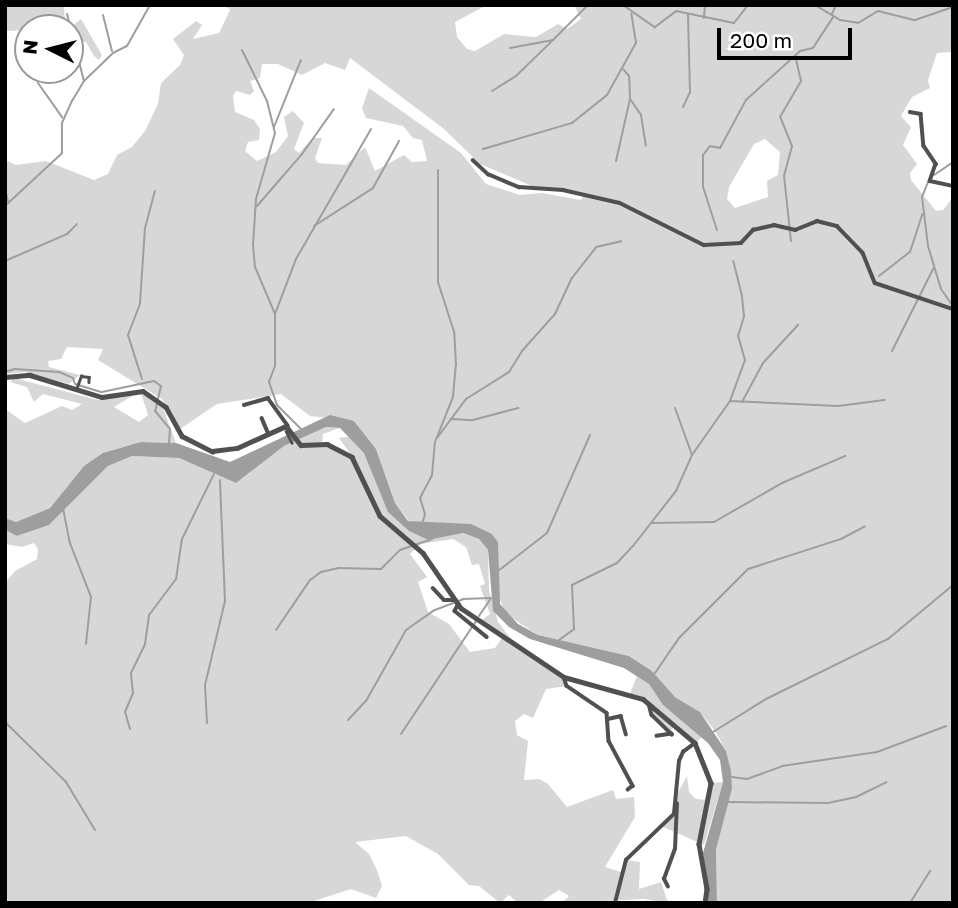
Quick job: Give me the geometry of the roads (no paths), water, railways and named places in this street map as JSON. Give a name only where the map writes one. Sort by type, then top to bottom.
[{"type":"street","points":[[910,113],[921,114],[924,146],[936,164],[930,181],[953,186]]},
{"type":"street","points":[[473,160],[488,174],[519,187],[563,190],[620,203],[704,245],[741,243],[753,230],[766,226],[795,230],[817,220],[828,223],[845,231],[856,243],[875,283],[953,309]]},
{"type":"street","points":[[5,377],[30,376],[102,397],[138,390],[161,401],[177,431],[207,447],[237,448],[268,432],[288,428]]},
{"type":"street","points":[[76,390],[81,376],[89,377],[89,382]]},
{"type":"street","points":[[244,405],[268,398],[295,443],[327,444],[352,457],[380,516],[423,553],[456,602],[564,677],[636,696],[695,743],[711,783],[699,844],[707,889],[705,903]]},
{"type":"street","points":[[262,418],[268,432]]},
{"type":"street","points":[[433,588],[446,602],[456,602]]},
{"type":"street","points":[[456,602],[454,611],[487,637]]},
{"type":"street","points":[[564,677],[567,686],[603,707],[608,719],[612,750],[633,786],[628,790]]},
{"type":"street","points":[[649,704],[652,715],[672,734],[657,736]]},
{"type":"street","points":[[608,719],[621,716],[626,734]]},
{"type":"street","points":[[615,903],[626,860],[668,821],[675,802],[679,761],[683,752],[695,743]]},
{"type":"street","points":[[668,887],[665,874],[675,849],[673,833],[679,812],[675,802]]},
{"type":"waterway","points":[[5,206],[62,153],[62,123],[72,101],[84,81],[113,53],[127,46],[150,5]]},
{"type":"waterway","points":[[510,48],[553,40],[588,5]]},
{"type":"waterway","points":[[623,5],[655,27],[676,11],[734,23],[748,5]]},
{"type":"waterway","points":[[704,18],[705,5]]},
{"type":"waterway","points":[[815,5],[840,20],[858,23],[878,11],[915,20],[953,7]]},
{"type":"waterway","points":[[832,14],[836,5]]},
{"type":"waterway","points":[[483,149],[572,123],[607,95],[636,43],[631,13]]},
{"type":"waterway","points":[[683,107],[690,92],[688,14]]},
{"type":"waterway","points":[[103,15],[112,51]]},
{"type":"waterway","points":[[717,230],[703,187],[703,155],[710,146],[720,148],[746,100],[800,51],[813,48],[834,16]]},
{"type":"waterway","points":[[492,91],[516,76],[552,41]]},
{"type":"waterway","points":[[242,50],[267,101],[275,133],[256,199],[253,245],[255,267],[275,314],[275,366],[269,382],[277,405],[301,429]]},
{"type":"waterway","points":[[791,241],[784,176],[792,146],[780,117],[801,81],[796,59]]},
{"type":"waterway","points":[[274,127],[301,60]]},
{"type":"waterway","points":[[616,161],[630,99],[629,76],[623,69]]},
{"type":"waterway","points":[[39,84],[62,117]]},
{"type":"waterway","points":[[630,99],[641,115],[646,146]]},
{"type":"waterway","points":[[257,206],[302,154],[334,109]]},
{"type":"waterway","points":[[275,314],[296,259],[371,129]]},
{"type":"waterway","points":[[314,226],[373,188],[399,141]]},
{"type":"waterway","points":[[934,175],[953,162]]},
{"type":"waterway","points":[[422,524],[425,514],[420,498],[432,475],[435,442],[453,397],[456,365],[454,332],[438,282],[438,170]]},
{"type":"waterway","points":[[928,182],[922,197],[928,246],[941,289],[953,306]]},
{"type":"waterway","points":[[5,189],[8,201]]},
{"type":"waterway","points":[[142,379],[128,335],[140,303],[145,228],[155,191]]},
{"type":"waterway","points":[[879,276],[910,252],[922,214]]},
{"type":"waterway","points":[[5,261],[67,234],[77,224]]},
{"type":"waterway","points":[[437,438],[466,399],[509,372],[522,351],[555,314],[572,278],[596,247],[621,241]]},
{"type":"waterway","points":[[559,640],[574,629],[572,585],[617,563],[633,546],[676,491],[692,455],[730,401],[745,360],[738,336],[744,316],[742,296],[733,261]]},
{"type":"waterway","points":[[892,351],[933,269]]},
{"type":"waterway","points":[[742,402],[763,363],[798,325]]},
{"type":"waterway","points":[[5,372],[15,369],[59,372],[73,378],[75,384],[102,392],[154,381],[161,386],[155,411],[170,429],[169,445]]},
{"type":"waterway","points":[[730,401],[838,406],[885,400]]},
{"type":"waterway","points":[[451,419],[473,420],[518,408]]},
{"type":"waterway","points":[[675,408],[692,455]]},
{"type":"waterway","points":[[498,571],[547,533],[590,435]]},
{"type":"waterway","points":[[652,523],[714,522],[782,483],[845,456]]},
{"type":"waterway","points":[[130,729],[125,712],[133,693],[131,673],[145,644],[149,615],[176,579],[182,539],[214,474]]},
{"type":"waterway","points":[[207,723],[205,685],[225,601],[220,480]]},
{"type":"waterway","points":[[63,508],[70,543],[91,597],[86,644]]},
{"type":"waterway","points":[[655,673],[679,638],[748,569],[841,539],[865,526]]},
{"type":"waterway","points":[[276,630],[310,580],[321,572],[338,568],[381,569],[400,550],[432,539]]},
{"type":"waterway","points":[[713,732],[766,699],[888,639],[953,585]]},
{"type":"waterway","points":[[348,720],[366,701],[406,630],[435,610],[463,599],[490,598]]},
{"type":"waterway","points":[[479,616],[491,598]]},
{"type":"waterway","points":[[401,734],[476,621]]},
{"type":"waterway","points":[[5,722],[66,782],[95,830]]},
{"type":"waterway","points":[[732,777],[747,779],[782,766],[877,752],[946,726]]},
{"type":"waterway","points":[[728,802],[828,803],[856,797],[887,782]]},
{"type":"waterway","points":[[910,903],[930,871]]}]
